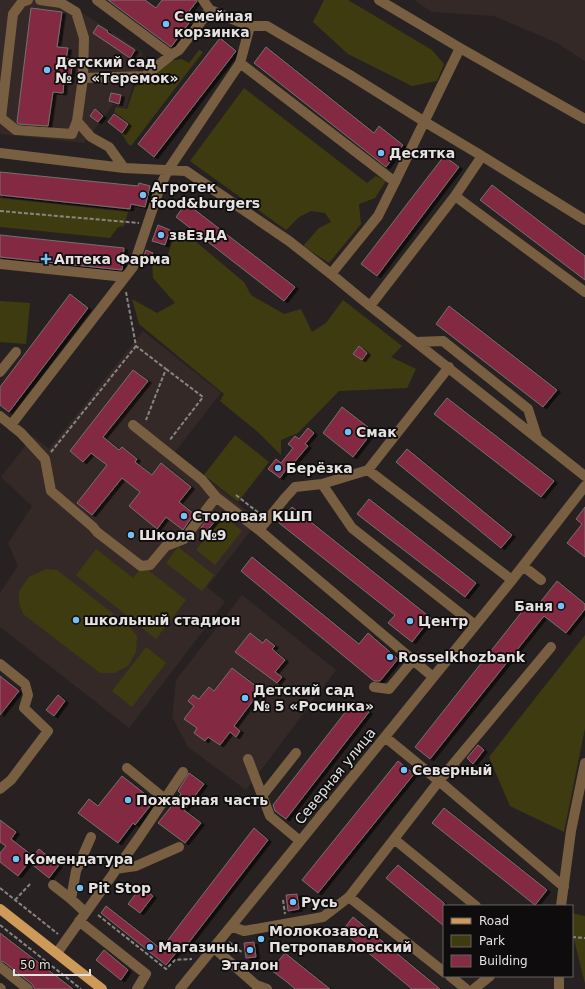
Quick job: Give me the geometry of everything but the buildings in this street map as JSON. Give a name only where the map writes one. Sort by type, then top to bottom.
[{"type":"main road","points":[[0,909],[99,988]]},
{"type":"street","points":[[28,0],[22,2],[13,14],[1,118],[16,130],[72,134],[77,121],[84,78],[84,38],[76,12],[61,3],[40,0]]},
{"type":"street","points":[[97,0],[171,55]]},
{"type":"street","points":[[202,0],[210,10],[250,26],[267,26],[350,75],[585,220]]},
{"type":"street","points":[[380,0],[460,48],[585,119]]},
{"type":"street","points":[[84,78],[145,76],[179,50],[210,10]]},
{"type":"street","points":[[11,425],[133,267],[160,187],[168,170],[240,63],[250,26]]},
{"type":"street","points":[[331,274],[378,216],[396,182],[460,48]]},
{"type":"street","points":[[240,63],[396,182]]},
{"type":"street","points":[[77,121],[91,137],[109,147],[124,168]]},
{"type":"street","points":[[0,153],[124,168],[186,171],[289,241],[585,476]]},
{"type":"street","points":[[370,306],[455,196],[482,156]]},
{"type":"street","points":[[455,196],[585,292]]},
{"type":"street","points":[[0,264],[125,277]]},
{"type":"street","points":[[416,342],[443,341],[528,409],[537,438]]},
{"type":"street","points":[[0,372],[16,352]]},
{"type":"street","points":[[259,530],[295,487],[322,484],[368,470],[449,367]]},
{"type":"street","points":[[0,416],[21,433],[45,459],[51,491],[93,527],[96,532],[141,566],[150,564],[166,546],[184,539],[216,497]]},
{"type":"street","points":[[132,425],[202,480],[216,497],[259,530],[433,677]]},
{"type":"street","points":[[368,470],[512,580]]},
{"type":"street","points":[[322,484],[352,528],[475,625]]},
{"type":"street","name":"Северная улица","points":[[180,989],[512,580],[585,486]]},
{"type":"street","points":[[523,566],[541,580]]},
{"type":"street","points":[[231,926],[244,931],[323,917],[349,897],[440,781],[551,647]]},
{"type":"street","points":[[374,687],[389,689],[413,660]]},
{"type":"street","points":[[0,664],[25,684],[28,695],[24,708],[48,731],[11,780],[0,789]]},
{"type":"street","points":[[385,737],[440,781],[564,887]]},
{"type":"street","points":[[262,796],[296,752]]},
{"type":"street","points":[[248,759],[270,816],[300,841]]},
{"type":"street","points":[[561,905],[571,831],[585,763]]},
{"type":"street","points":[[127,768],[165,798]]},
{"type":"street","points":[[56,953],[183,772]]},
{"type":"street","points":[[71,899],[76,871],[91,837]]},
{"type":"street","points":[[394,839],[475,905]]},
{"type":"street","points":[[115,869],[136,866],[179,847]]},
{"type":"street","points":[[53,885],[85,912]]},
{"type":"street","points":[[349,897],[443,971]]},
{"type":"street","points":[[79,921],[146,974],[137,989]]},
{"type":"street","points":[[214,948],[256,987],[267,989]]},
{"type":"street","points":[[0,968],[28,989]]},
{"type":"street","points":[[451,977],[466,989]]},
{"type":"street","points":[[474,989],[489,977]]},
{"type":"street","points":[[559,977],[559,989]]},
{"type":"path","points":[[0,211],[148,224]]},
{"type":"path","points":[[125,277],[126,293],[136,346],[202,397],[162,449]]},
{"type":"path","points":[[45,459],[136,346]]},
{"type":"path","points":[[146,420],[166,369]]},
{"type":"path","points":[[236,495],[267,520]]},
{"type":"path","points":[[15,900],[31,883]]},
{"type":"path","points":[[0,888],[66,939]]},
{"type":"path","points":[[283,900],[287,924]]},
{"type":"path","points":[[98,915],[166,969],[175,960],[195,959]]},
{"type":"path","points":[[0,926],[81,989]]},
{"type":"path","points":[[222,937],[243,952]]},
{"type":"path","points":[[573,937],[585,938]]},
{"type":"shaded area","points":[[0,0],[63,0],[143,53],[126,108],[113,105],[84,143],[0,134]]},
{"type":"shaded area","points":[[414,0],[585,0],[585,61],[557,43],[494,16],[432,12]]},
{"type":"shaded area","name":"Школа №9","points":[[143,331],[221,393],[174,453],[259,520],[207,587],[225,602],[129,728],[0,627],[0,593],[18,566],[8,543],[32,506],[1,477],[33,436],[49,449]]},
{"type":"shaded area","name":"Детский сад № 5 «Росинка»","points":[[242,595],[336,670],[246,790],[188,747],[172,717],[176,680]]},
{"type":"green space","points":[[324,0],[348,0],[432,50],[444,64],[437,81],[412,86],[348,54],[313,22]]},
{"type":"green space","points":[[199,50],[203,52],[131,146],[128,144],[122,134],[130,124],[114,112],[116,107],[127,109],[135,86],[147,83],[168,61],[182,59],[189,63]]},
{"type":"green space","points":[[244,88],[367,183],[376,176],[386,181],[375,198],[359,204],[361,224],[329,263],[303,246],[319,228],[331,222],[325,213],[311,211],[299,217],[286,230],[190,161]]},
{"type":"green space","points":[[0,198],[128,212],[124,226],[118,227],[110,238],[0,227]]},
{"type":"green space","points":[[175,233],[189,236],[244,282],[251,295],[284,314],[301,309],[312,332],[326,323],[343,300],[402,346],[391,357],[416,369],[407,388],[339,391],[298,433],[281,440],[281,455],[259,433],[220,401],[224,394],[139,324],[132,299],[157,313],[175,303],[153,278],[152,262],[156,255],[167,257]]},
{"type":"green space","points":[[0,301],[30,303],[26,344],[0,342]]},
{"type":"green space","points":[[235,435],[269,462],[238,502],[204,475]]},
{"type":"green space","points":[[223,515],[242,531],[215,565],[196,550]]},
{"type":"green space","points":[[178,547],[214,575],[202,591],[166,563]]},
{"type":"green space","points":[[96,549],[133,578],[143,566],[186,600],[156,639],[76,575]]},
{"type":"green space","name":"школьный стадион","points":[[46,569],[57,570],[129,626],[137,636],[136,652],[128,666],[114,673],[100,673],[23,614],[19,603],[19,591],[29,577]]},
{"type":"green space","points":[[585,635],[585,728],[564,832],[510,806],[489,757]]},
{"type":"green space","points":[[146,647],[166,663],[132,707],[112,691]]},
{"type":"green space","points":[[573,913],[585,916],[585,984],[573,935]]},
{"type":"place","name":"Семейная корзинка","points":[[166,24]]},
{"type":"place","name":"Детский сад № 9 «Теремок»","points":[[47,70]]},
{"type":"place","name":"Десятка","points":[[381,153]]},
{"type":"place","name":"Агротек food&burgers","points":[[143,195]]},
{"type":"place","name":"звЕзДА","points":[[161,235]]},
{"type":"place","name":"Аптека Фарма","points":[[46,259]]},
{"type":"place","name":"Смак","points":[[348,432]]},
{"type":"place","name":"Берёзка","points":[[278,468]]},
{"type":"place","name":"Столовая КШП","points":[[184,516]]},
{"type":"place","name":"Школа №9","points":[[131,535]]},
{"type":"place","name":"Баня","points":[[561,606]]},
{"type":"place","name":"школьный стадион","points":[[76,620]]},
{"type":"place","name":"Центр","points":[[410,621]]},
{"type":"place","name":"Rosselkhozbank","points":[[390,657]]},
{"type":"place","name":"Детский сад № 5 «Росинка»","points":[[245,698]]},
{"type":"place","name":"Северный","points":[[404,770]]},
{"type":"place","name":"Пожарная часть","points":[[128,800]]},
{"type":"place","name":"Комендатура","points":[[16,859]]},
{"type":"place","name":"Pit Stop","points":[[80,888]]},
{"type":"place","name":"Русь","points":[[293,902]]},
{"type":"place","name":"Молокозавод Петропавловский","points":[[261,939]]},
{"type":"place","name":"Магазины","points":[[150,947]]},
{"type":"place","name":"Эталон","points":[[250,950]]}]
